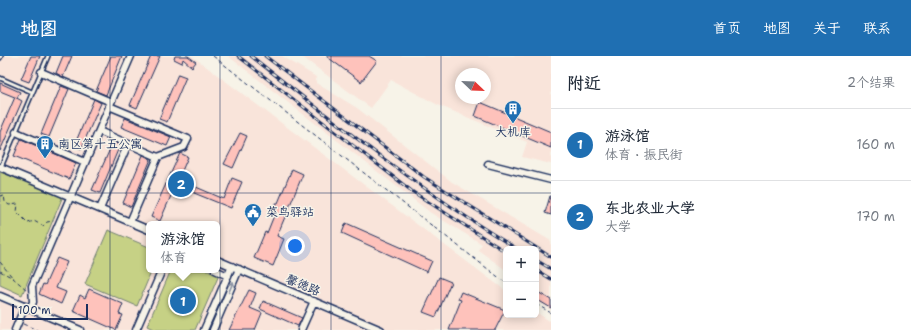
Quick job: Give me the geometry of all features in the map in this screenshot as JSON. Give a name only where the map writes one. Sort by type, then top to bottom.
[{"type":"street","points":[[15,330],[27,307],[33,302],[32,286],[131,56]]},
{"type":"street","points":[[41,72],[188,139],[184,147],[158,157],[99,131]]},
{"type":"street","points":[[16,132],[85,162]]},
{"type":"street","points":[[100,209],[128,144]]},
{"type":"street","points":[[130,222],[158,157]]},
{"type":"street","points":[[488,164],[551,180]]},
{"type":"street","points":[[0,167],[146,229]]},
{"type":"street","name":"馨德路","points":[[220,261],[381,330]]},
{"type":"street","points":[[204,330],[232,266]]},
{"type":"street","points":[[213,330],[239,269]]},
{"type":"street","points":[[220,272],[228,276]]},
{"type":"street","points":[[136,330],[161,273]]},
{"type":"street","points":[[0,296],[80,330]]},
{"type":"street","points":[[301,330],[314,301]]},
{"type":"street","points":[[214,307],[221,310]]},
{"type":"lane","points":[[0,167],[48,56]]},
{"type":"lane","points":[[0,78],[32,92]]},
{"type":"path","points":[[213,56],[505,282]]},
{"type":"path","points":[[0,196],[4,195],[5,202],[9,205],[18,204],[17,212],[28,223],[34,221],[40,226],[50,220],[59,223]]},
{"type":"path","points":[[0,262],[13,278],[25,289],[33,293]]},
{"type":"path","points":[[0,271],[13,278]]},
{"type":"path","points":[[539,306],[551,313]]},
{"type":"path","points":[[18,322],[37,330]]},
{"type":"shaded area","points":[[0,56],[192,56],[503,289],[503,318],[539,318],[539,314],[551,322],[551,330],[0,330]]},
{"type":"shaded area","points":[[228,56],[282,56],[316,77],[316,83],[357,108],[452,182],[551,241],[551,310],[539,302],[539,246],[503,246],[503,268],[478,250],[482,244],[431,213]]},
{"type":"shaded area","points":[[301,56],[551,56],[551,164],[522,157],[527,142],[438,105],[391,80],[371,108]]},
{"type":"green space","points":[[0,172],[63,196],[22,295],[0,285]]},
{"type":"green space","points":[[108,230],[146,246],[146,273],[151,273],[137,306],[85,284]]},
{"type":"green space","points":[[170,273],[215,273],[219,275],[195,330],[155,330],[147,326]]},
{"type":"building","points":[[31,56],[40,56],[29,82],[21,79]]},
{"type":"building","points":[[63,56],[72,56],[63,77],[56,73]]},
{"type":"building","points":[[111,56],[122,56],[106,95],[96,91]]},
{"type":"building","points":[[151,56],[160,56],[137,108],[130,105]]},
{"type":"building","points":[[175,56],[188,56],[196,62],[192,67],[183,59],[182,63],[174,59]]},
{"type":"building","points":[[326,56],[369,56],[377,61],[361,82]]},
{"type":"building","points":[[178,74],[186,77],[167,122],[159,119]]},
{"type":"building","points":[[0,83],[20,92],[17,98],[0,91]]},
{"type":"building","points":[[61,86],[69,89],[49,137],[41,134]]},
{"type":"building","points":[[15,97],[22,101],[0,151],[0,132]]},
{"type":"building","points":[[94,99],[101,103],[81,149],[74,146]]},
{"type":"building","name":"大机库","points":[[479,104],[485,104],[551,132],[551,148],[475,116]]},
{"type":"building","points":[[125,118],[171,137],[167,146],[121,127]]},
{"type":"building","points":[[240,133],[247,136],[233,168],[224,164]]},
{"type":"building","name":"南区第十五公寓","points":[[21,139],[76,163],[69,179],[14,156]]},
{"type":"building","points":[[113,142],[120,145],[100,193],[92,190]]},
{"type":"building","points":[[180,153],[188,157],[160,221],[151,217]]},
{"type":"building","points":[[143,155],[151,159],[131,207],[123,203]]},
{"type":"building","points":[[292,169],[303,174],[277,236],[284,239],[273,266],[254,258],[265,232],[267,233],[275,213],[272,212],[276,203],[278,203]]},
{"type":"building","points":[[232,178],[242,182],[231,208],[194,193],[196,187],[224,199]]},
{"type":"building","points":[[551,196],[551,215],[545,213]]},
{"type":"building","points":[[346,223],[432,261],[427,272],[342,233]]},
{"type":"building","points":[[57,258],[67,262],[56,288],[66,292],[61,304],[39,294],[43,284],[45,285]]},
{"type":"building","points":[[439,277],[451,282],[436,317],[423,312]]},
{"type":"building","points":[[89,289],[123,304],[119,314],[123,315],[116,330],[73,311],[80,295],[85,298]]},
{"type":"building","points":[[249,290],[256,293],[250,308],[262,313],[255,330],[229,330]]},
{"type":"building","points":[[461,292],[503,309],[503,314],[495,330],[449,330],[461,300],[458,299]]},
{"type":"building","points":[[539,293],[551,300],[551,308],[539,301]]},
{"type":"building","points":[[263,301],[302,318],[298,326],[260,309]]},
{"type":"railway","points":[[238,56],[413,192],[503,250]]},
{"type":"railway","points":[[251,56],[381,157],[414,181],[512,246]]},
{"type":"railway","points":[[265,56],[424,177],[551,257]]},
{"type":"railway","points":[[539,262],[551,269]]},
{"type":"railway","points":[[539,272],[551,279]]},
{"type":"place","name":"大机库","points":[[513,124]]},
{"type":"place","name":"南区第十五公寓","points":[[45,159]]},
{"type":"place","name":"东北农业大学","points":[[181,184]]},
{"type":"place","name":"菜鸟驿站","points":[[253,227]]},
{"type":"place","name":"游泳馆","points":[[183,301]]}]
